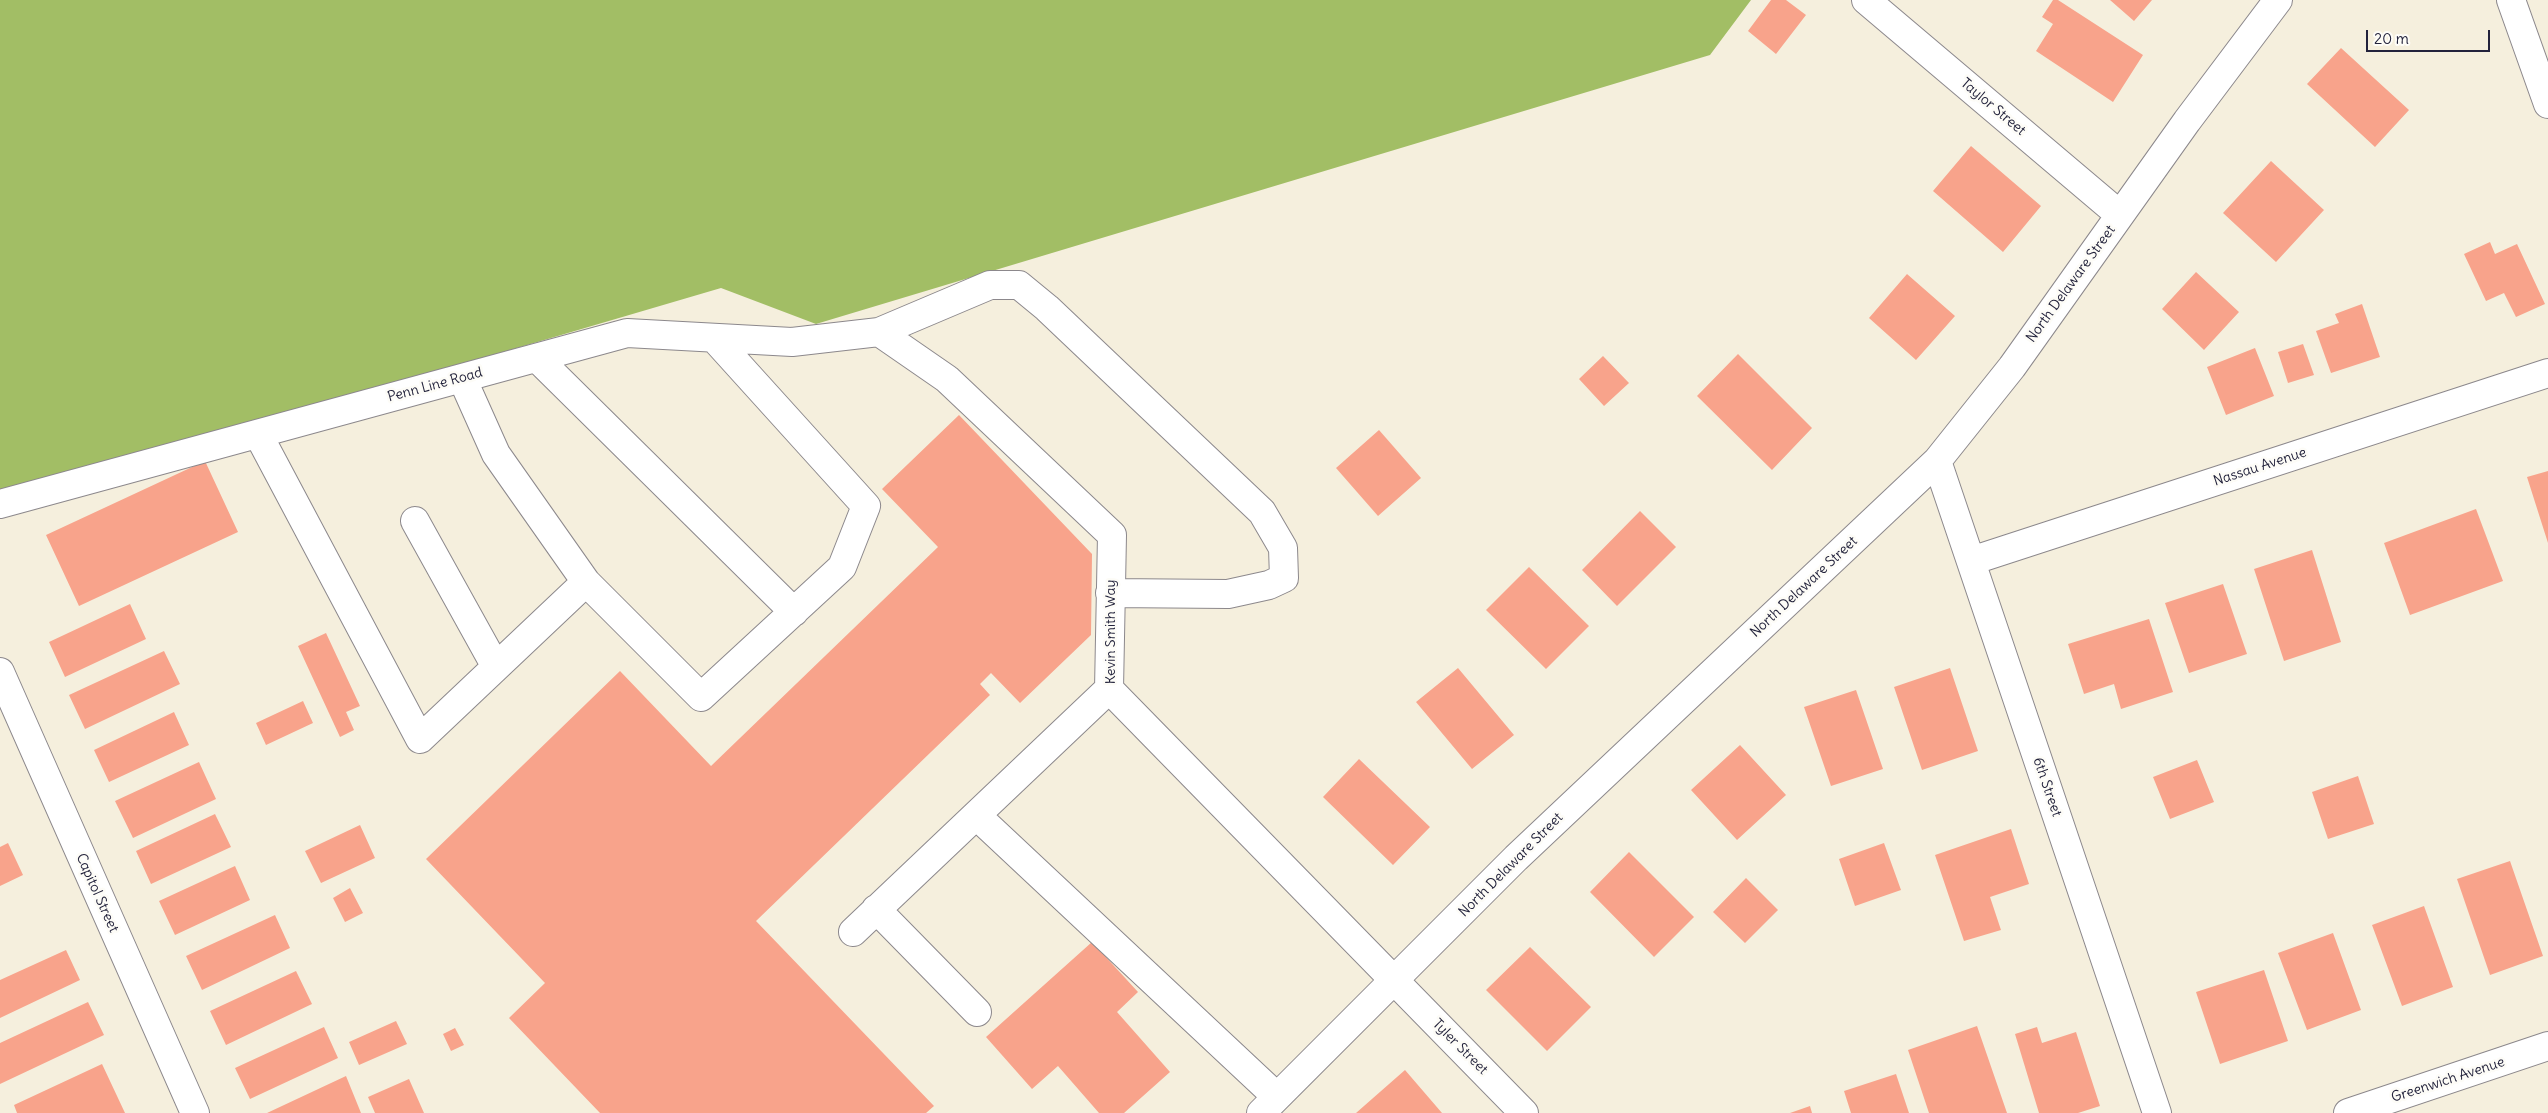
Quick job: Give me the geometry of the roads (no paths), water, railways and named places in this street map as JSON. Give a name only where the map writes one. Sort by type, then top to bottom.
[{"type":"street","name":"Taylor Street","points":[[1866,0],[2120,215]]},
{"type":"street","name":"North Delaware Street","points":[[1269,1105],[1395,982],[1516,858],[1937,461],[2012,368],[2187,121],[2278,0]]},
{"type":"street","points":[[2510,0],[2548,104]]},
{"type":"street","name":"Penn Line Road","points":[[0,504],[627,333],[792,342],[879,332],[990,285],[1019,285],[1047,308],[1262,512],[1283,548],[1284,578],[1269,585],[1228,594],[1110,593]]},
{"type":"street","name":"Kevin Smith Way","points":[[879,332],[947,379],[1112,535],[1109,689],[1395,982]]},
{"type":"street","points":[[462,378],[496,454],[586,582],[701,696],[842,567],[866,506],[714,338]]},
{"type":"street","points":[[537,358],[794,612]]},
{"type":"street","name":"Nassau Avenue","points":[[1971,561],[2548,372]]},
{"type":"street","points":[[258,434],[420,739],[586,582]]},
{"type":"street","name":"6th Street","points":[[1937,461],[2156,1113]]},
{"type":"street","points":[[415,520],[496,667]]},
{"type":"street","name":"Capitol Street","points":[[0,672],[195,1113]]},
{"type":"street","points":[[854,932],[1109,689]]},
{"type":"street","points":[[977,816],[1095,927],[1269,1105]]},
{"type":"street","points":[[876,909],[977,1012]]},
{"type":"street","name":"Tyler Street","points":[[1395,982],[1524,1113]]},
{"type":"street","name":"Greenwich Avenue","points":[[2348,1113],[2548,1046]]}]
